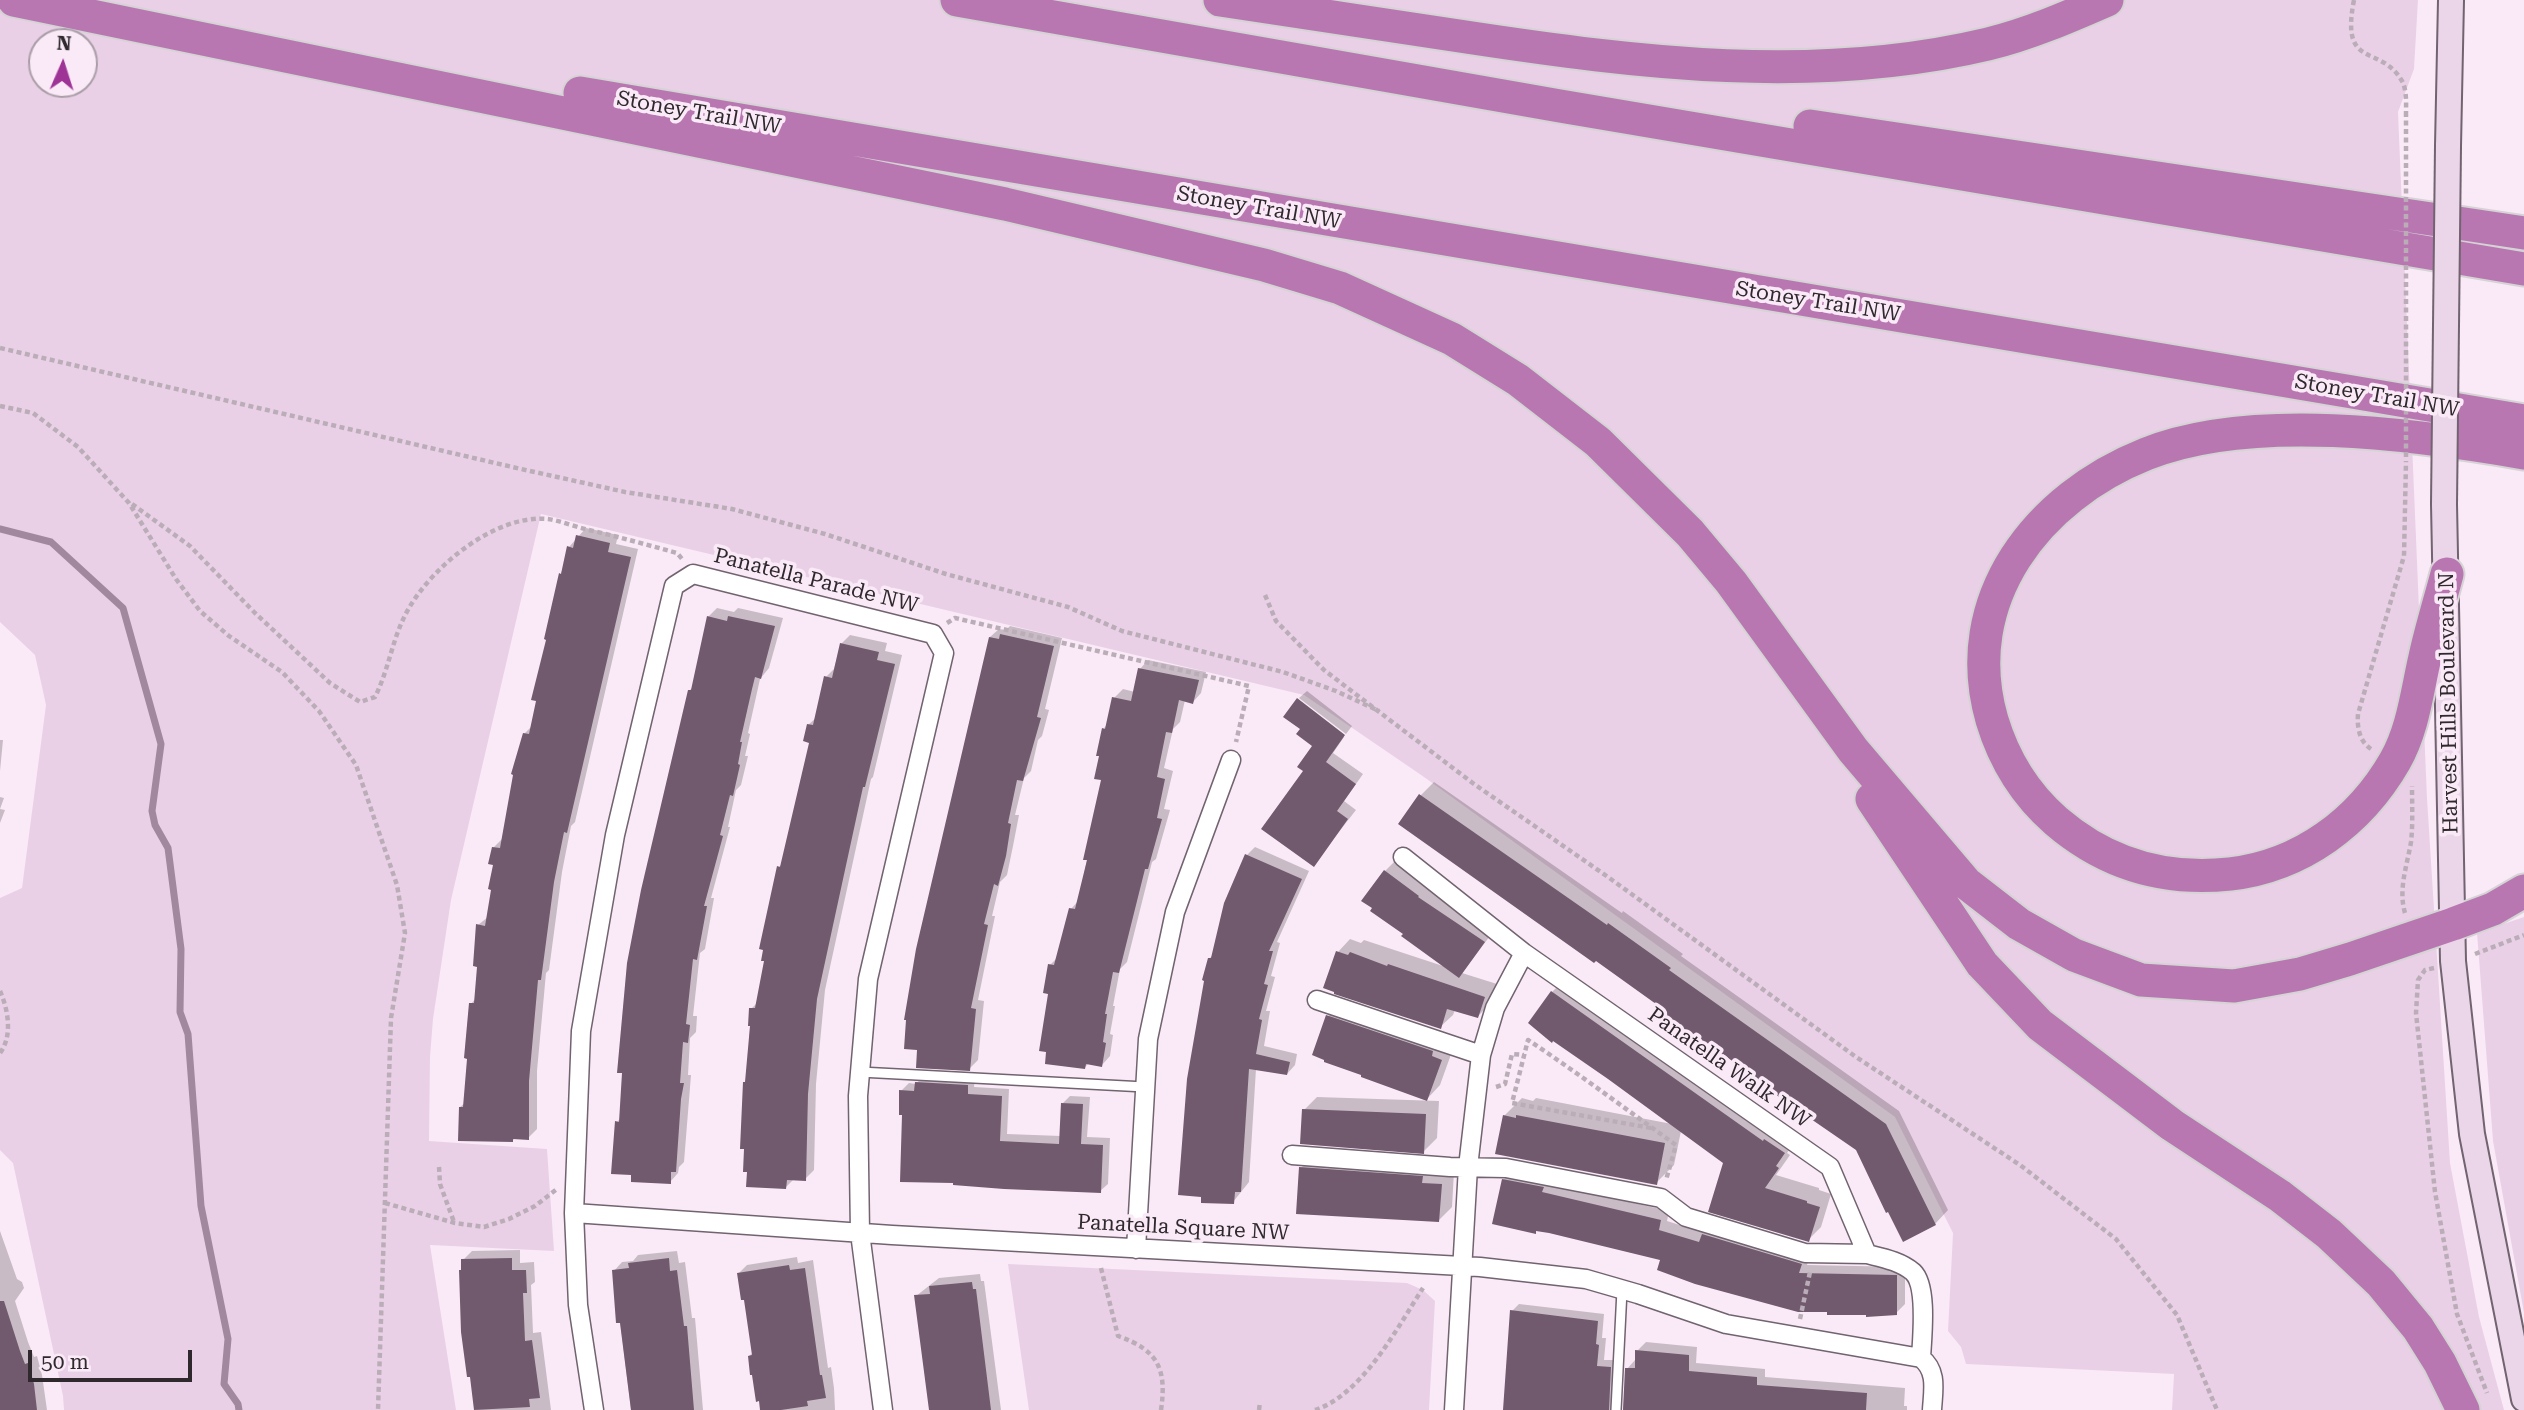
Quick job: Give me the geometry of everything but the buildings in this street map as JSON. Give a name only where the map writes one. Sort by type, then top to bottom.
[{"type":"highway","points":[[14,0],[1005,204],[1264,265],[1340,288],[1452,340],[1518,380],[1598,442],[1699,543],[1731,582],[1853,750],[1966,883],[2019,924],[2074,955],[2141,980],[2234,986],[2300,974],[2453,924],[2493,909],[2524,891]]},
{"type":"highway","name":"Stoney Trail NW","points":[[23,0],[2509,418]]},
{"type":"highway","points":[[957,0],[1560,106],[2510,267]]},
{"type":"highway","points":[[1220,0],[1578,54],[1682,64],[1804,67],[1869,64],[1933,55],[1989,43],[2034,29],[2107,0]]},
{"type":"highway","points":[[1560,106],[1776,121],[2524,233]]},
{"type":"highway","points":[[2447,574],[2427,646],[2418,696],[2402,748],[2395,761],[2362,808],[2334,833],[2305,852],[2280,863],[2252,872],[2213,876],[2175,875],[2120,861],[2076,838],[2038,806],[2001,750],[1989,708],[1984,674],[1986,638],[2003,577],[2017,554],[2060,505],[2105,474],[2149,453],[2189,442],[2239,433],[2296,430],[2414,437],[2524,453]]},
{"type":"highway","points":[[1853,750],[1853,771],[1921,875],[1982,964],[2040,1025],[2172,1125],[2280,1196],[2329,1234],[2381,1283],[2418,1328],[2440,1363],[2476,1404]]},
{"type":"main road","name":"Harvest Hills Boulevard N","points":[[2451,0],[2444,504],[2453,961],[2472,1134],[2524,1399]]},
{"type":"street","name":"Panatella Parade NW","points":[[574,1213],[582,1031],[615,835],[674,586],[694,574],[933,634],[944,653],[868,979],[858,1096],[860,1233],[883,1410]]},
{"type":"street","points":[[1136,1249],[1148,1039],[1175,912],[1231,760]]},
{"type":"street","name":"Panatella Walk NW","points":[[1403,857],[1524,953],[1830,1167],[1867,1254]]},
{"type":"street","points":[[1454,1410],[1468,1167],[1481,1055],[1495,1008],[1524,953]]},
{"type":"street","points":[[1317,1000],[1481,1055]]},
{"type":"street","points":[[1292,1155],[1506,1168],[1661,1198],[1686,1217],[1805,1253],[1867,1254],[1899,1263],[1915,1274],[1921,1293],[1921,1358],[1930,1365],[1934,1378],[1932,1410]]},
{"type":"street","name":"Panatella Square NW","points":[[574,1213],[860,1233],[1464,1266],[1586,1279],[1726,1325],[1921,1358]]},
{"type":"street","points":[[574,1213],[578,1305],[594,1410]]},
{"type":"lane","points":[[860,1072],[1145,1087]]},
{"type":"lane","points":[[1616,1410],[1622,1290]]},
{"type":"path","points":[[2354,0],[2351,28],[2355,43],[2365,55],[2392,69],[2402,81],[2406,114],[2404,556],[2386,610],[2358,714],[2358,731],[2363,742],[2377,752]]},
{"type":"path","points":[[0,348],[625,492],[733,509],[825,534],[946,574],[1068,607],[1122,631],[1283,672],[1336,691],[1379,711]]},
{"type":"path","points":[[0,406],[33,413],[78,447],[129,502],[190,546],[255,614],[320,674],[346,695],[360,702],[375,697],[383,682],[394,638],[422,588],[448,562],[473,543],[519,521],[548,519],[677,552],[694,574]]},
{"type":"path","points":[[129,502],[176,579],[200,611],[229,636],[282,672],[327,722],[356,765],[397,885],[405,933],[391,1018],[378,1410]]},
{"type":"path","points":[[1265,596],[1276,621],[1324,670],[1474,784],[1608,877],[1856,1057],[2021,1165],[2116,1239],[2178,1315],[2217,1410]]},
{"type":"path","points":[[933,634],[955,618],[1249,686],[1231,760]]},
{"type":"path","points":[[2406,915],[2402,891],[2411,841],[2412,781]]},
{"type":"path","points":[[2425,970],[2418,980],[2416,1013],[2435,1192],[2476,1404]]},
{"type":"path","points":[[0,991],[7,1006],[8,1031],[0,1053]]},
{"type":"path","points":[[1651,1128],[1513,1103],[1528,1040],[1675,1145],[1666,1179]]},
{"type":"path","points":[[1496,1087],[1505,1084],[1513,1055],[1524,1055]]},
{"type":"path","points":[[439,1167],[440,1184],[455,1223]]},
{"type":"path","points":[[385,1203],[455,1223],[484,1227],[509,1219],[535,1206],[557,1189]]},
{"type":"path","points":[[1101,1268],[1118,1336],[1135,1342],[1153,1356],[1163,1377],[1161,1410]]},
{"type":"path","points":[[1798,1325],[1810,1272]]},
{"type":"path","points":[[1315,1410],[1345,1392],[1376,1358],[1423,1288]]},
{"type":"path","points":[[1259,1410],[1260,1402]]},
{"type":"shaded area","points":[[0,0],[2418,0],[2414,69],[2398,112],[2427,798],[2450,1163],[2479,1317],[2504,1410],[2172,1410],[2174,1374],[1966,1364],[1961,1347],[1948,1331],[1953,1233],[1895,1117],[1424,777],[1304,695],[541,514],[451,900],[433,1019],[429,1141],[547,1149],[554,1251],[430,1245],[456,1410],[64,1410],[13,1163],[0,1150],[0,898],[22,888],[46,705],[35,655],[0,622]]},
{"type":"shaded area","points":[[2524,917],[2524,1313],[2493,1141],[2477,933]]},
{"type":"shaded area","points":[[1008,1264],[1407,1283],[1423,1290],[1435,1301],[1429,1410],[1029,1410]]},
{"type":"waterway","points":[[0,529],[51,542],[123,608],[161,744],[152,811],[155,825],[168,848],[181,949],[180,1012],[188,1034],[201,1206],[228,1339],[224,1384],[238,1404],[239,1410]]}]
